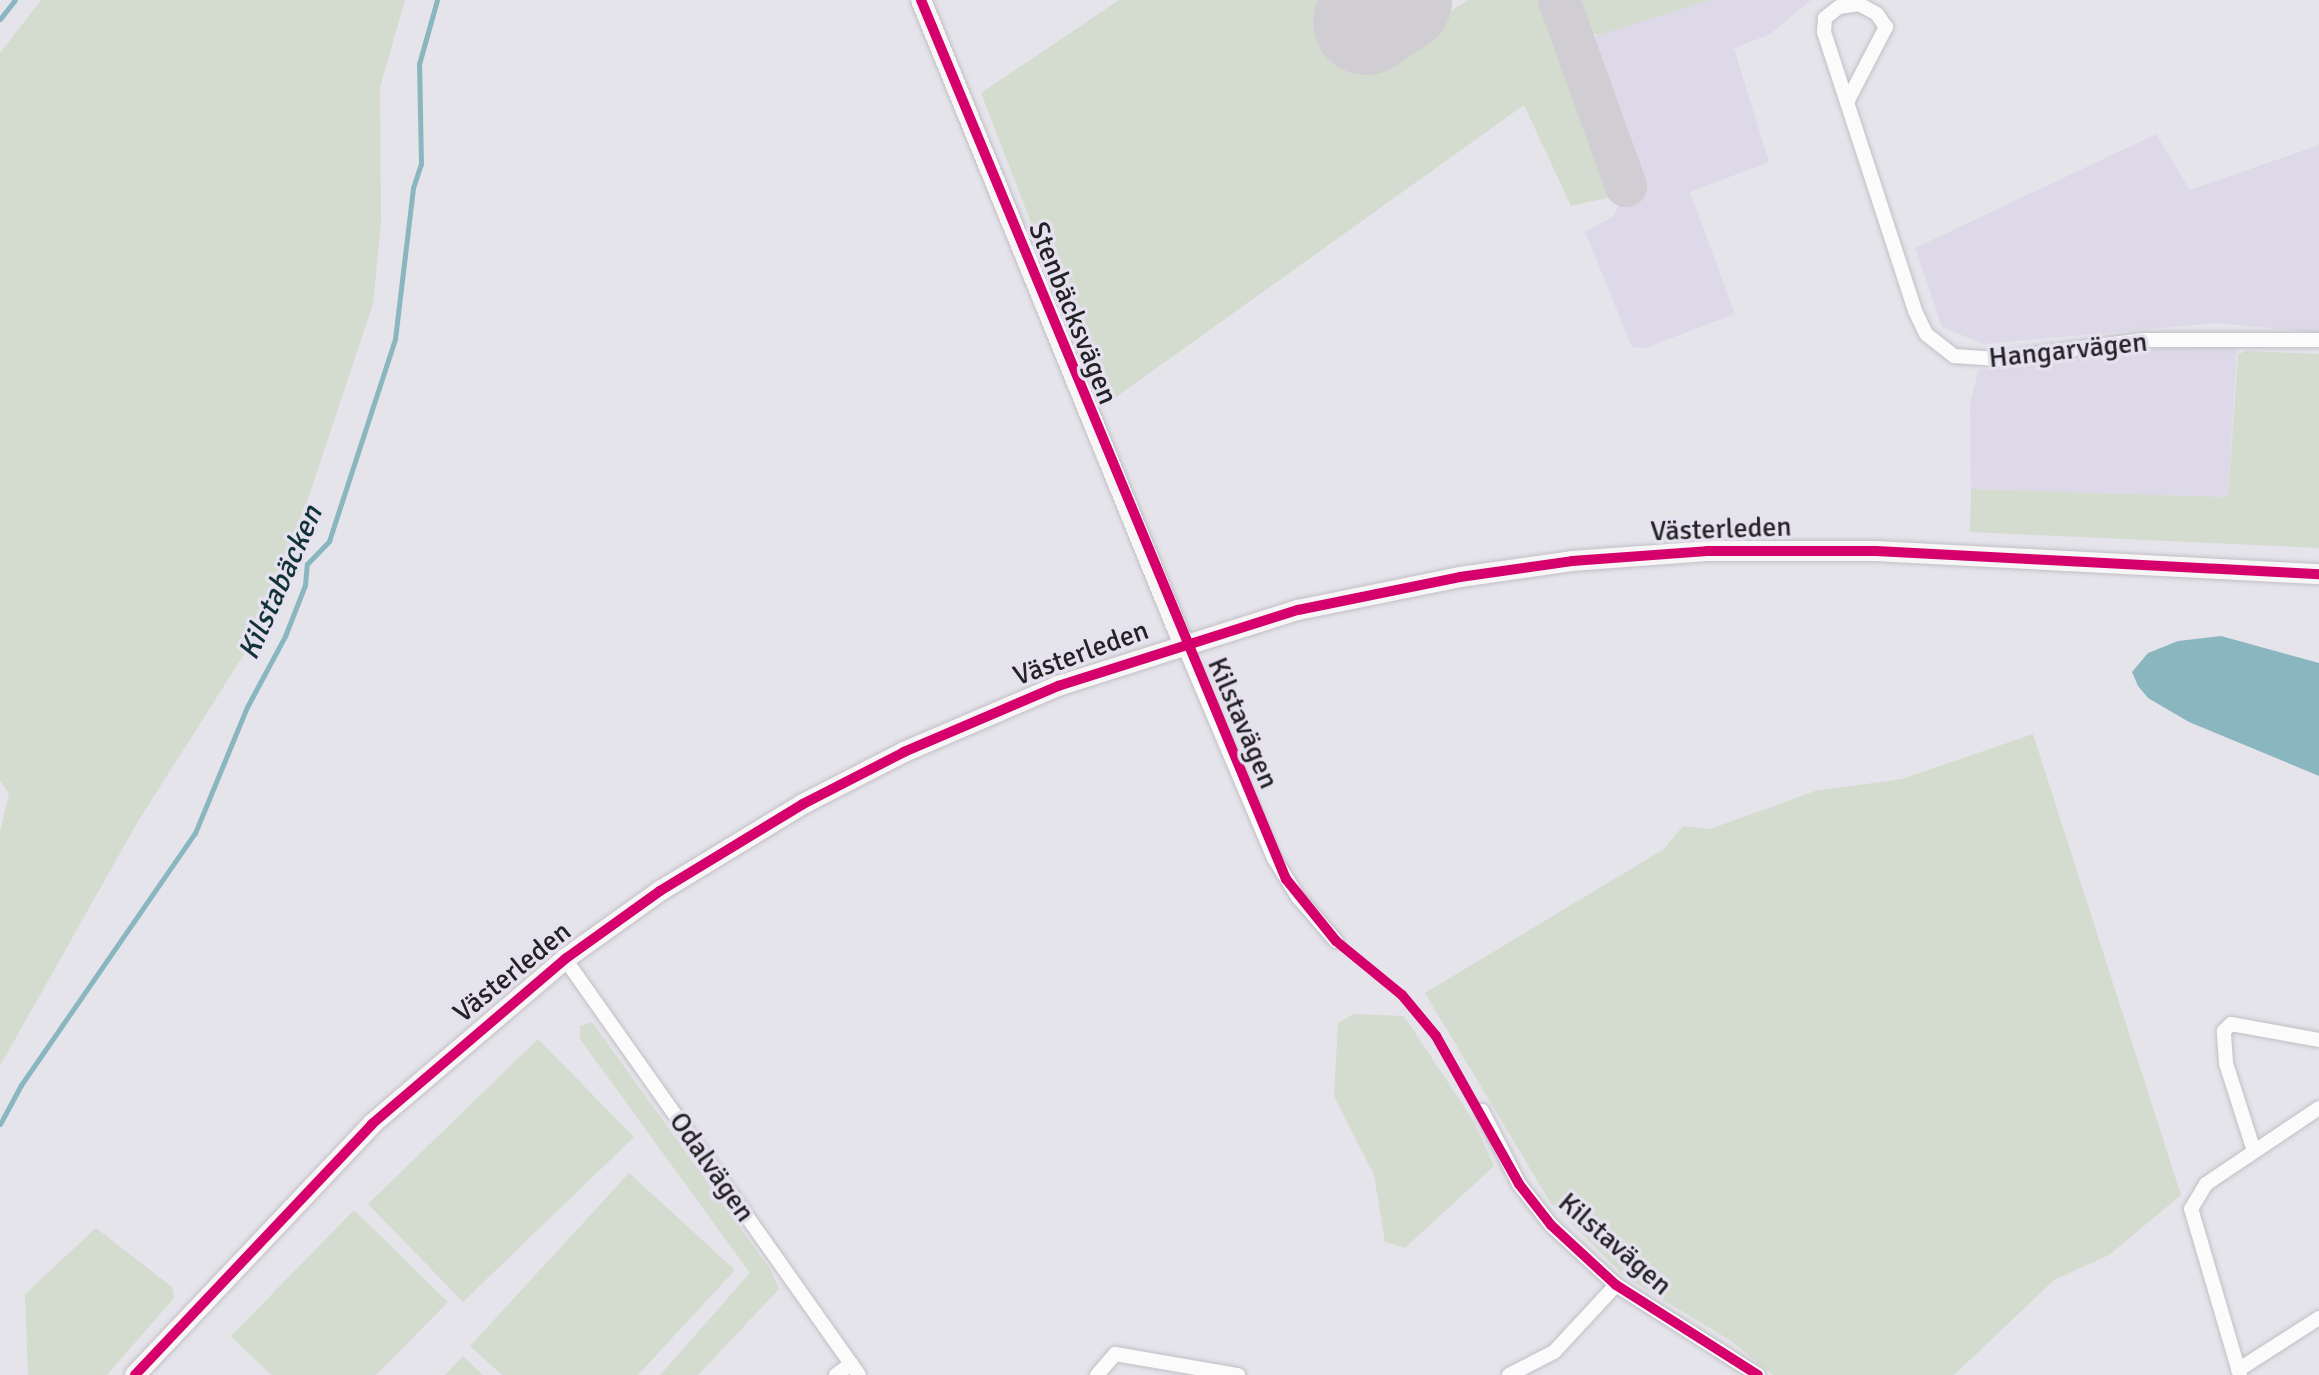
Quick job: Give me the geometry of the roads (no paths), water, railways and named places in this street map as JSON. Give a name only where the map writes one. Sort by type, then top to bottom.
[{"type":"street","name":"Stenbäcksvägen","points":[[921,0],[1183,643]]},
{"type":"street","name":"Hangarvägen","points":[[1847,102],[1886,27],[1877,14],[1859,4],[1839,7],[1825,18],[1824,32],[1915,311],[1926,334],[1954,356],[1998,359],[2142,340],[2319,340]]},
{"type":"street","name":"Västerleden","points":[[135,1375],[362,1133],[565,959],[708,860],[851,778],[1006,706],[1183,643],[1298,610],[1460,577],[1652,554],[1876,551],[2319,574]]},
{"type":"street","name":"Kilstavägen","points":[[1183,643],[1274,858],[1298,897],[1336,941]]},
{"type":"street","name":"Odalvägen","points":[[565,959],[855,1369]]},
{"type":"street","points":[[2254,1151],[2226,1063],[2224,1031],[2231,1024],[2319,1040]]},
{"type":"street","points":[[2319,1108],[2206,1184],[2191,1209],[2239,1373],[2319,1318]]},
{"type":"street","name":"Kilstavägen","points":[[1482,1111],[1534,1205],[1616,1285],[1758,1375]]},
{"type":"street","points":[[1509,1375],[1554,1352],[1616,1285]]},
{"type":"street","points":[[1097,1375],[1115,1354],[1238,1375]]},
{"type":"street","points":[[836,1375],[855,1369]]},
{"type":"water","points":[[2221,636],[2319,663],[2319,776],[2189,722],[2148,698],[2138,686],[2132,672],[2148,653],[2178,641]]},
{"type":"waterway","points":[[0,19],[15,0]]},
{"type":"waterway","name":"Kilstabäcken","points":[[0,1124],[21,1085],[195,833],[247,707],[285,636],[305,585],[307,564],[329,541],[395,339],[413,188],[421,164],[419,64],[437,0]]}]
